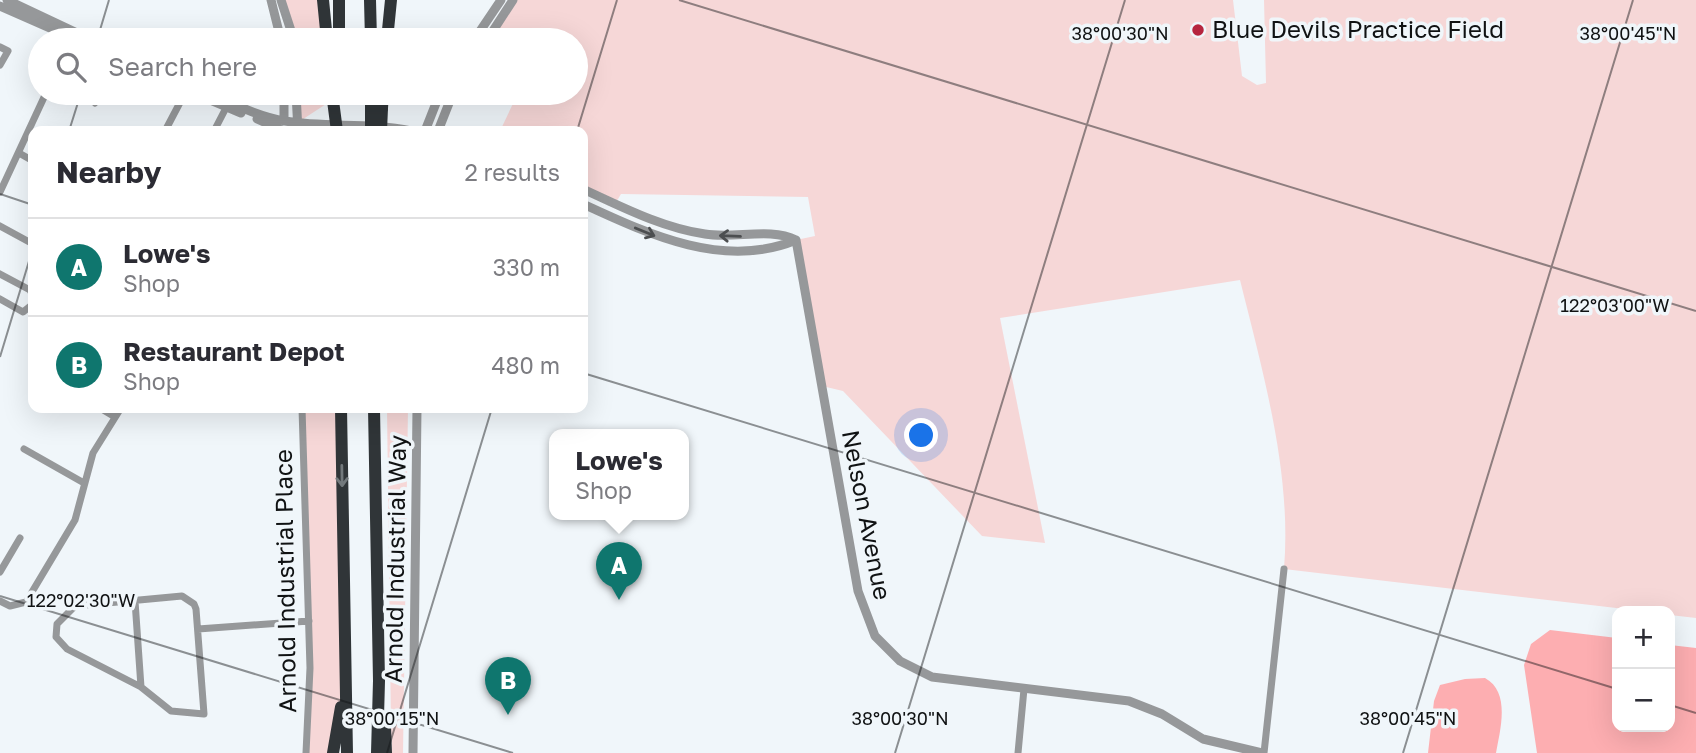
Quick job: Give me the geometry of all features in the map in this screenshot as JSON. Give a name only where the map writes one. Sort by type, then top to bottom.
[{"type":"highway","points":[[323,0],[326,28]]},
{"type":"highway","points":[[339,0],[339,28]]},
{"type":"highway","points":[[370,0],[371,28]]},
{"type":"highway","points":[[388,28],[391,0]]},
{"type":"highway","points":[[338,105],[339,126]]},
{"type":"highway","points":[[372,126],[375,105]]},
{"type":"highway","points":[[376,105],[380,126]]},
{"type":"highway","points":[[341,413],[347,753]]},
{"type":"highway","points":[[374,413],[379,681],[377,753]]},
{"type":"highway","points":[[379,681],[386,753]]},
{"type":"highway","points":[[333,753],[335,731],[346,689]]},
{"type":"street","points":[[7,0],[57,28]]},
{"type":"street","points":[[271,0],[278,28]]},
{"type":"street","points":[[281,0],[289,28]]},
{"type":"street","points":[[482,28],[501,0]]},
{"type":"street","points":[[495,28],[513,0]]},
{"type":"street","points":[[0,6],[51,28]]},
{"type":"street","points":[[0,47],[8,51],[0,65]]},
{"type":"street","points":[[31,126],[41,105]]},
{"type":"street","points":[[168,126],[179,105]]},
{"type":"street","points":[[217,126],[227,105]]},
{"type":"street","points":[[230,105],[276,126]]},
{"type":"street","points":[[283,126],[284,105]]},
{"type":"street","points":[[297,105],[298,126]]},
{"type":"street","points":[[427,126],[435,105]]},
{"type":"street","points":[[440,126],[448,105]]},
{"type":"street","points":[[0,192],[28,133]]},
{"type":"street","points":[[19,153],[28,158]]},
{"type":"street","points":[[588,191],[688,231],[730,237],[782,233],[796,240]]},
{"type":"street","points":[[588,206],[649,234],[675,243],[711,249],[757,249],[782,246],[796,240]]},
{"type":"street","points":[[0,226],[28,241]]},
{"type":"street","name":"Nelson Avenue","points":[[796,240],[854,574],[868,622],[891,654],[916,671],[932,677],[1129,701],[1162,714],[1203,739],[1263,753]]},
{"type":"street","points":[[0,274],[28,289]]},
{"type":"street","points":[[0,299],[23,312],[28,308]]},
{"type":"street","points":[[108,413],[115,417]]},
{"type":"street","points":[[0,601],[9,606],[26,601],[75,520],[93,453],[118,413]]},
{"type":"street","name":"Arnold Industrial Place","points":[[302,413],[309,621],[306,753]]},
{"type":"street","name":"Arnold Industrial Way","points":[[413,753],[418,413]]},
{"type":"street","points":[[24,449],[84,483]]},
{"type":"street","points":[[0,572],[20,538]]},
{"type":"street","points":[[1263,753],[1284,569]]},
{"type":"street","points":[[182,596],[194,604],[198,629],[204,714],[171,710],[141,687],[67,649],[56,637],[57,624],[75,606],[182,596]]},
{"type":"street","points":[[135,601],[141,687]]},
{"type":"street","points":[[198,629],[309,621]]},
{"type":"street","points":[[1018,753],[1024,689]]},
{"type":"shaded area","points":[[281,0],[323,0],[326,28],[290,28]]},
{"type":"shaded area","points":[[513,0],[1233,0],[1242,76],[1257,85],[1266,83],[1264,0],[1696,0],[1696,618],[1675,616],[1675,606],[1612,607],[1284,569],[1284,496],[1280,460],[1266,387],[1240,280],[1000,318],[1045,543],[982,536],[843,391],[822,386],[796,240],[815,236],[808,197],[621,194],[615,204],[588,191],[588,126],[502,126],[512,105],[588,105],[588,28],[495,28]]},
{"type":"shaded area","points":[[296,105],[325,105],[297,123]]},
{"type":"shaded area","points":[[302,413],[343,413],[346,689],[333,753],[306,753],[309,700]]},
{"type":"shaded area","points":[[387,413],[408,413],[403,753],[392,753]]},
{"type":"shaded area","points":[[1550,630],[1612,637],[1612,732],[1675,732],[1675,646],[1696,648],[1696,753],[1537,753],[1524,665],[1531,644]]},
{"type":"shaded area","points":[[1485,678],[1493,684],[1501,702],[1496,753],[1428,753],[1434,701],[1440,685]]},
{"type":"place","name":"Blue Devils Practice Field","points":[[1198,30]]},
{"type":"place","name":"Lowe's","points":[[619,600]]},
{"type":"place","name":"Restaurant Depot","points":[[508,715]]}]
